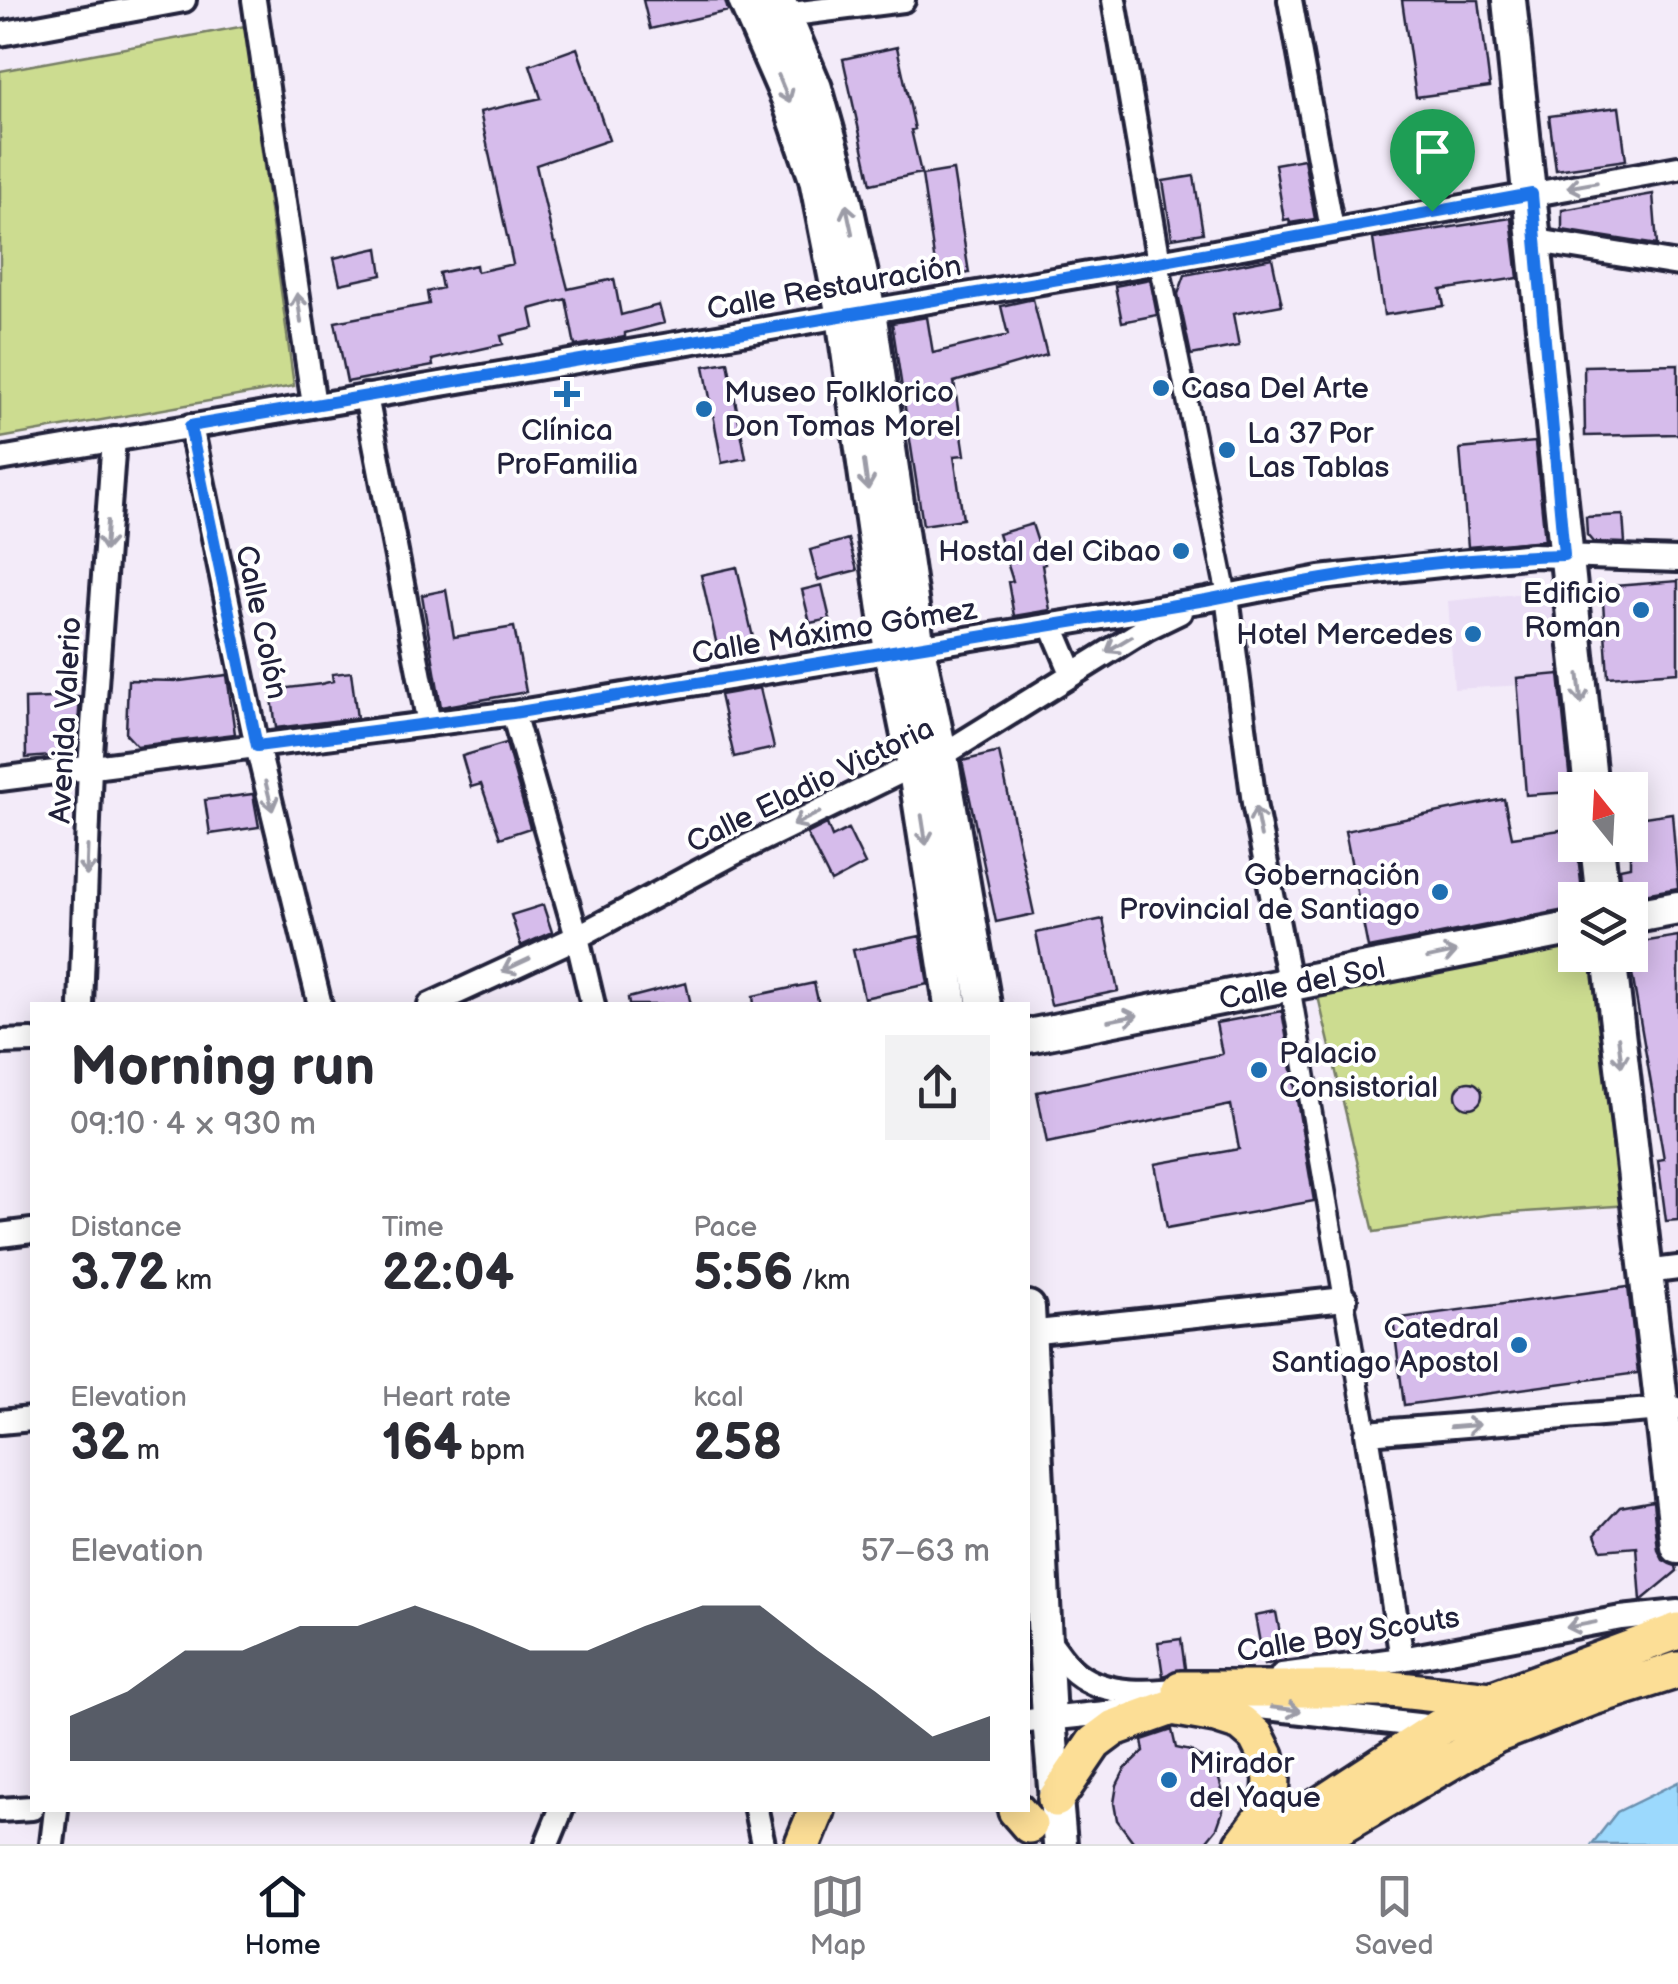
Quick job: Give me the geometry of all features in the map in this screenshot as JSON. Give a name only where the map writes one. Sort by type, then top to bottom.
[{"type":"main road","points":[[1510,0],[1589,772]]},
{"type":"main road","points":[[767,11],[788,98],[856,314],[905,650],[983,1002]]},
{"type":"main road","points":[[927,760],[951,1002]]},
{"type":"main road","points":[[1648,914],[1678,908]]},
{"type":"main road","name":"Calle del Sol","points":[[1030,1036],[1558,931]]},
{"type":"main road","points":[[1612,972],[1662,1270],[1678,1546]]},
{"type":"main road","points":[[1030,1342],[1046,1637],[1032,1818]]},
{"type":"main road","points":[[1260,1844],[1440,1727],[1492,1700],[1678,1631]]},
{"type":"main road","points":[[1310,1844],[1496,1736],[1593,1697],[1678,1670]]},
{"type":"main road","points":[[1032,1818],[1094,1743],[1114,1728],[1176,1698],[1392,1689],[1492,1700]]},
{"type":"main road","points":[[1176,1698],[1242,1723],[1261,1746],[1272,1778],[1271,1798],[1265,1814],[1243,1844]]},
{"type":"main road","points":[[803,1844],[817,1812]]},
{"type":"main road","points":[[1032,1818],[1060,1844]]},
{"type":"street","points":[[0,34],[116,7],[184,0]]},
{"type":"street","points":[[254,0],[314,404]]},
{"type":"street","points":[[767,11],[904,0]]},
{"type":"street","points":[[1114,0],[1216,598],[1345,1299],[1402,1659]]},
{"type":"street","points":[[1290,0],[1332,229]]},
{"type":"street","name":"Calle Restauración","points":[[0,459],[1159,262],[1678,168]]},
{"type":"street","points":[[1536,241],[1678,264]]},
{"type":"street","points":[[366,396],[429,724]]},
{"type":"street","name":"Calle Colón","points":[[190,426],[257,746],[319,1002]]},
{"type":"street","name":"Avenida Valerio","points":[[81,1002],[90,767],[114,439]]},
{"type":"street","name":"Calle Máximo Gómez","points":[[0,779],[513,713],[1052,626],[1320,578],[1420,565],[1564,555],[1678,560]]},
{"type":"street","name":"Calle Eladio Victoria","points":[[436,1002],[577,937],[734,853],[927,760],[1147,628],[1216,598]]},
{"type":"street","points":[[1052,626],[1072,673]]},
{"type":"street","points":[[513,713],[592,1002]]},
{"type":"street","points":[[0,1042],[30,1041]]},
{"type":"street","points":[[0,1234],[30,1230]]},
{"type":"street","points":[[1030,1324],[1345,1299]]},
{"type":"street","points":[[1367,1433],[1669,1409]]},
{"type":"street","points":[[0,1422],[30,1419]]},
{"type":"street","name":"Calle Boy Scouts","points":[[1038,1720],[1621,1618],[1678,1612]]},
{"type":"street","name":"Calle Boy Scouts","points":[[1046,1637],[1076,1673],[1104,1688],[1496,1736]]},
{"type":"street","points":[[0,1810],[30,1808]]},
{"type":"street","points":[[52,1844],[56,1812]]},
{"type":"street","points":[[547,1844],[560,1812]]},
{"type":"street","points":[[756,1812],[762,1844]]},
{"type":"shaded area","name":"Hotel Mercedes","points":[[1538,592],[1555,601],[1561,683],[1454,689],[1448,601]]},
{"type":"green space","points":[[245,26],[294,386],[0,438],[0,71]]},
{"type":"green space","points":[[1558,938],[1558,972],[1600,972],[1630,1205],[1494,1214],[1374,1232],[1316,988]]},
{"type":"water","points":[[1678,1782],[1678,1844],[1592,1844],[1617,1812]]},
{"type":"building","points":[[643,0],[725,0],[728,11],[650,29]]},
{"type":"building","points":[[1402,0],[1479,0],[1490,87],[1416,97]]},
{"type":"building","points":[[897,47],[921,173],[871,184],[843,59]]},
{"type":"building","points":[[577,48],[609,140],[536,165],[568,289],[614,279],[621,315],[659,305],[664,323],[625,333],[625,337],[575,346],[566,299],[530,309],[534,328],[501,336],[503,344],[432,360],[433,366],[347,382],[335,322],[429,304],[427,292],[442,288],[439,273],[476,265],[477,272],[513,264],[480,112],[541,98],[530,65]]},
{"type":"building","points":[[1619,107],[1626,160],[1556,170],[1549,116]]},
{"type":"building","points":[[1304,159],[1315,219],[1290,223],[1289,219],[1284,220],[1275,164]]},
{"type":"building","points":[[953,170],[969,273],[937,278],[922,175]]},
{"type":"building","points":[[1194,176],[1203,233],[1172,238],[1163,181]]},
{"type":"building","points":[[1653,194],[1657,245],[1562,230],[1562,210]]},
{"type":"building","points":[[1511,218],[1518,278],[1441,290],[1444,306],[1384,315],[1373,239]]},
{"type":"building","points":[[378,248],[382,275],[340,284],[334,258]]},
{"type":"building","points":[[1272,258],[1282,305],[1233,314],[1239,346],[1191,355],[1178,294],[1185,275]]},
{"type":"building","points":[[1150,279],[1157,315],[1122,322],[1115,286]]},
{"type":"building","points":[[1033,299],[1047,355],[954,382],[965,455],[954,456],[963,519],[923,525],[892,323],[927,317],[933,353],[1008,335],[1001,306]]},
{"type":"building","points":[[728,362],[746,458],[722,463],[704,366]]},
{"type":"building","points":[[1678,364],[1678,434],[1585,436],[1584,366]]},
{"type":"building","points":[[1535,442],[1545,540],[1468,547],[1460,449]]},
{"type":"building","points":[[1623,515],[1625,543],[1593,542],[1587,535],[1586,517]]},
{"type":"building","points":[[1032,524],[1045,564],[1042,565],[1050,610],[1014,616],[1008,582],[1013,581],[998,534]]},
{"type":"building","points":[[848,539],[857,570],[818,580],[810,550]]},
{"type":"building","points":[[737,567],[754,642],[718,650],[701,575]]},
{"type":"building","points":[[1678,581],[1678,672],[1608,677],[1602,587]]},
{"type":"building","points":[[822,585],[830,619],[810,623],[802,590]]},
{"type":"building","points":[[446,590],[454,637],[514,627],[526,692],[441,707],[422,595]]},
{"type":"building","points":[[351,672],[357,718],[276,728],[271,690],[321,684],[333,681],[332,674]]},
{"type":"building","points":[[1559,674],[1569,772],[1558,772],[1558,793],[1526,795],[1517,678]]},
{"type":"building","points":[[227,675],[235,734],[137,746],[126,734],[128,680],[180,681]]},
{"type":"building","points":[[760,688],[774,748],[734,757],[720,695]]},
{"type":"building","points":[[80,697],[76,754],[26,758],[25,699]]},
{"type":"building","points":[[506,743],[530,828],[500,838],[481,784],[471,787],[462,756]]},
{"type":"building","points":[[999,752],[1034,914],[996,922],[962,761]]},
{"type":"building","points":[[810,782],[816,796],[781,813],[774,796]]},
{"type":"building","points":[[253,794],[259,827],[210,834],[205,800]]},
{"type":"building","name":"Gobernación Provincial de Santiago","points":[[1504,799],[1512,837],[1558,830],[1558,862],[1579,862],[1581,882],[1558,882],[1558,911],[1368,948],[1345,831]]},
{"type":"building","points":[[1672,813],[1678,888],[1648,893],[1648,882],[1621,882],[1620,868],[1630,866],[1630,862],[1648,862],[1648,816]]},
{"type":"building","points":[[827,824],[832,837],[848,829],[865,864],[831,882],[807,834]]},
{"type":"building","points":[[543,905],[552,932],[521,946],[511,915]]},
{"type":"building","points":[[1103,919],[1118,991],[1051,1005],[1036,933]]},
{"type":"building","points":[[920,936],[928,984],[864,998],[853,950]]},
{"type":"building","points":[[1678,936],[1678,1220],[1666,1221],[1658,1160],[1664,1159],[1632,972],[1648,972],[1648,941]]},
{"type":"building","points":[[686,983],[690,1002],[629,1002],[628,998]]},
{"type":"building","points":[[814,983],[818,1002],[754,1002],[753,996]]},
{"type":"building","points":[[1282,1011],[1314,1201],[1167,1228],[1155,1164],[1239,1149],[1231,1105],[1047,1143],[1037,1092],[1222,1054],[1216,1023]]},
{"type":"building","points":[[1469,1082],[1478,1086],[1482,1095],[1478,1104],[1469,1108],[1460,1104],[1456,1095],[1460,1086]]},
{"type":"building","name":"Catedral Santiago Apostol","points":[[1628,1287],[1638,1373],[1404,1405],[1393,1319]]},
{"type":"building","points":[[1653,1501],[1658,1550],[1663,1560],[1676,1566],[1677,1571],[1641,1601],[1637,1547],[1601,1550],[1595,1534],[1620,1507]]},
{"type":"building","points":[[1276,1612],[1285,1660],[1264,1665],[1255,1616]]},
{"type":"building","points":[[1181,1639],[1185,1668],[1163,1676],[1158,1642]]},
{"type":"building","name":"Mirador del Yaque","points":[[1172,1730],[1176,1748],[1191,1751],[1206,1761],[1218,1776],[1223,1811],[1217,1828],[1204,1844],[1135,1844],[1117,1820],[1117,1785],[1125,1769],[1144,1751],[1142,1740]]},
{"type":"place","name":"Casa Del Arte","points":[[1161,388]]},
{"type":"place","name":"Clínica ProFamilia","points":[[567,394]]},
{"type":"place","name":"Museo Folklorico Don Tomas Morel","points":[[704,409]]},
{"type":"place","name":"La 37 Por Las Tablas","points":[[1227,450]]},
{"type":"place","name":"Hostal del Cibao","points":[[1181,551]]},
{"type":"place","name":"Edificio Roman","points":[[1641,610]]},
{"type":"place","name":"Hotel Mercedes","points":[[1473,634]]},
{"type":"place","name":"Gobernación Provincial de Santiago","points":[[1440,892]]},
{"type":"place","name":"Palacio Consistorial","points":[[1259,1070]]},
{"type":"place","name":"Catedral Santiago Apostol","points":[[1519,1345]]},
{"type":"place","name":"Mirador del Yaque","points":[[1169,1780]]},
{"type":"route","points":[[1532,194],[1564,555],[1420,565],[1320,578],[513,713],[257,746],[190,426],[1159,262],[1432,211],[1532,194]]}]
